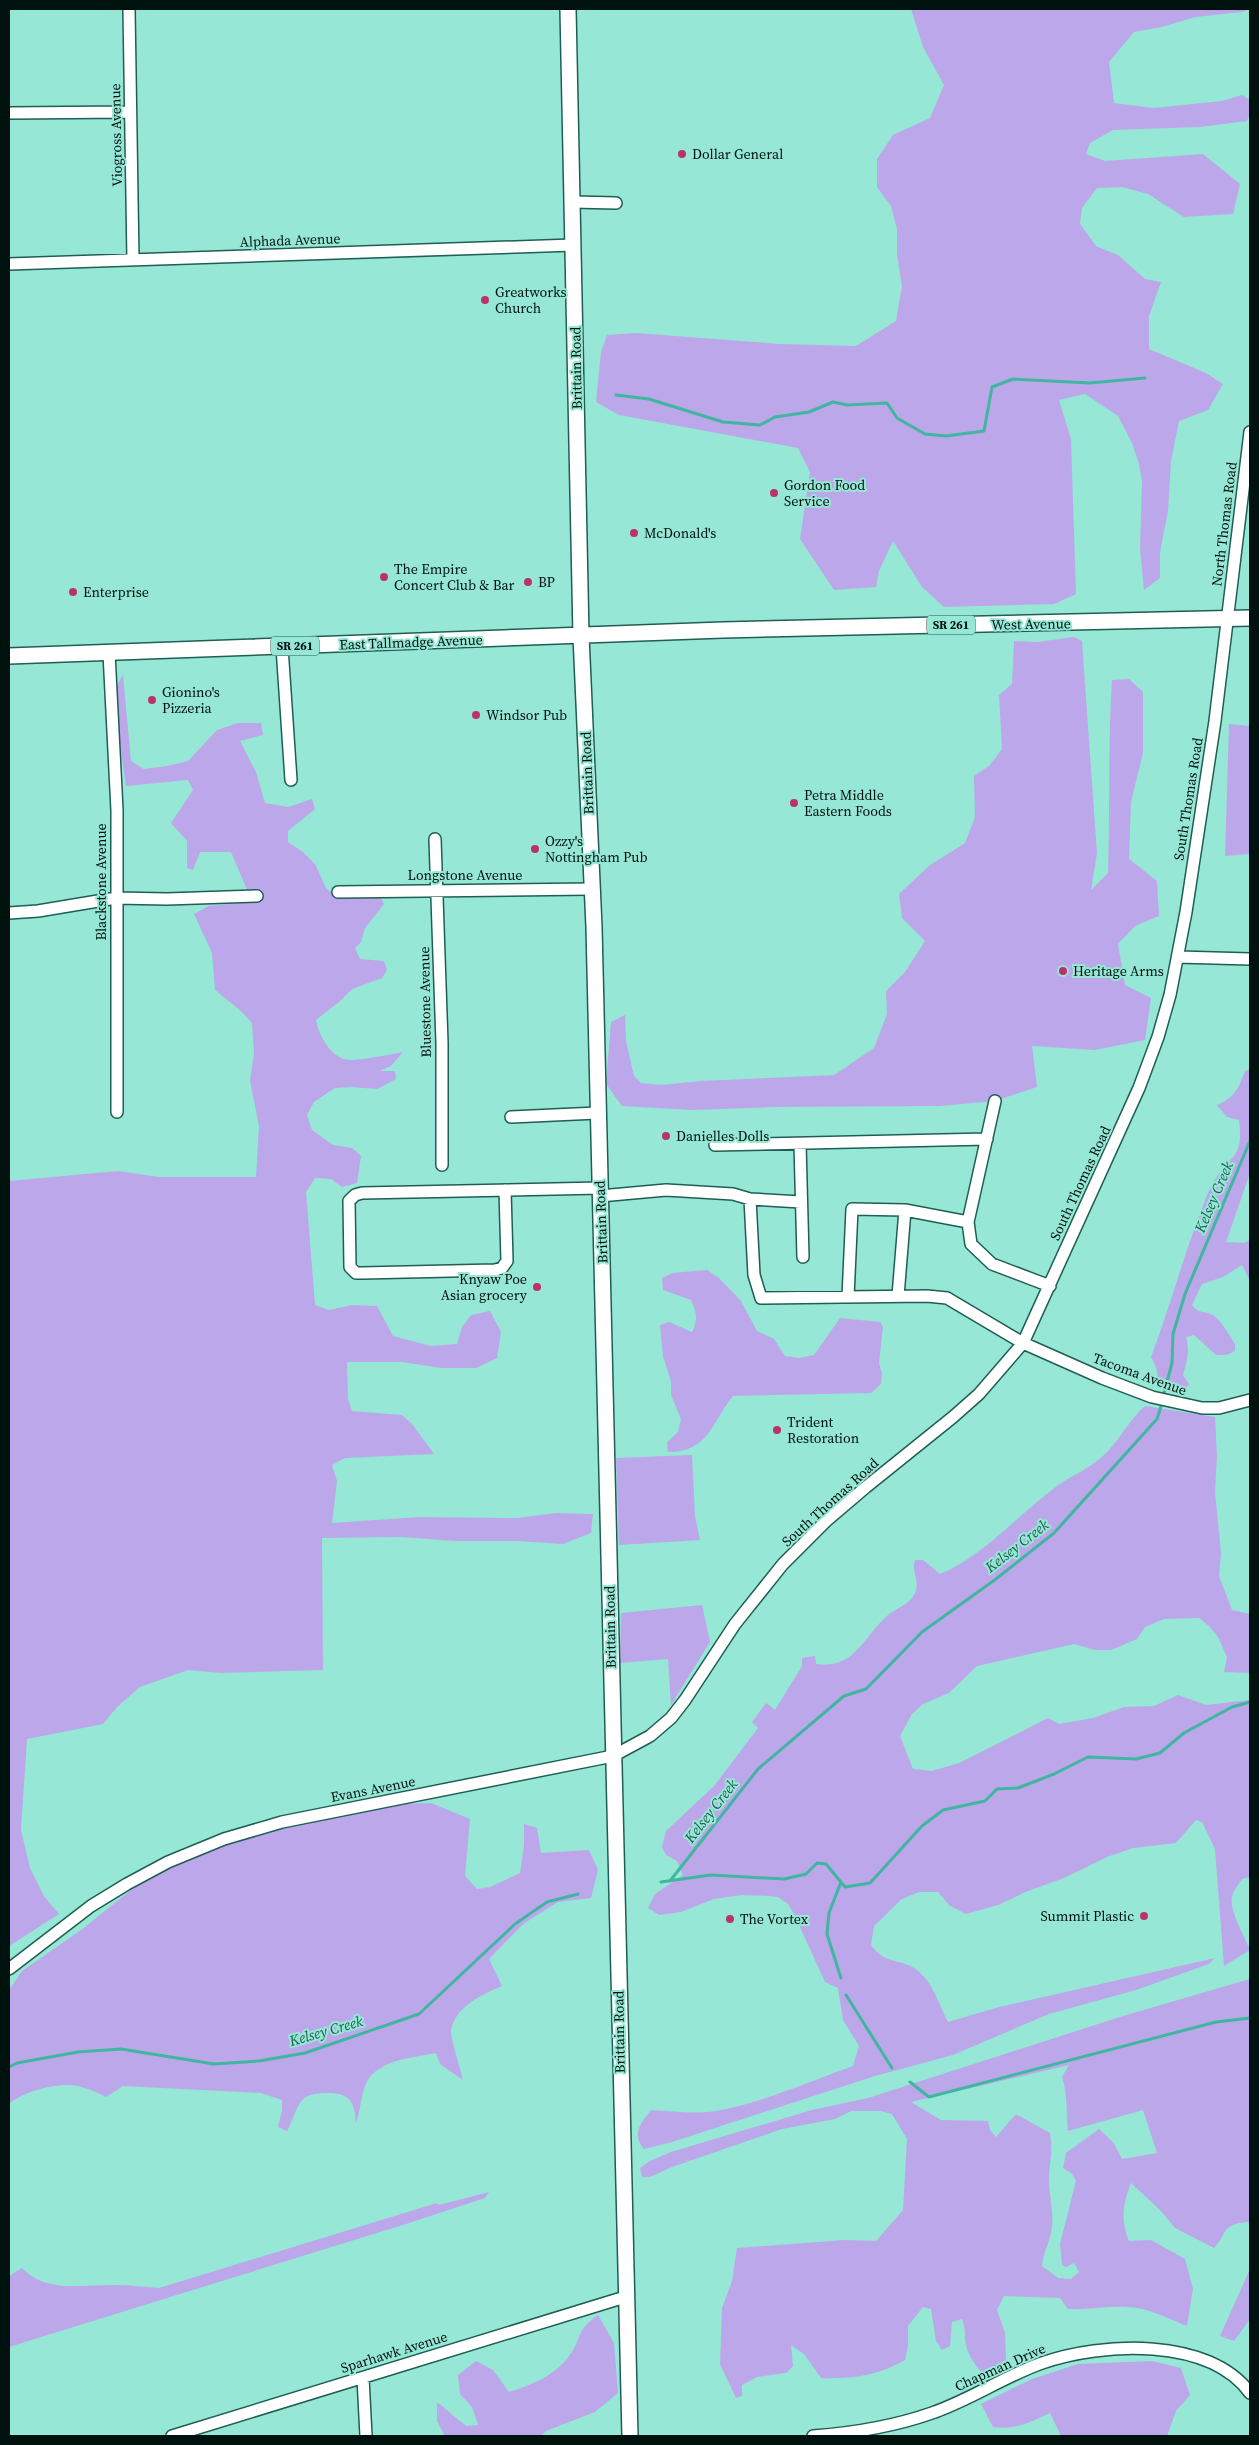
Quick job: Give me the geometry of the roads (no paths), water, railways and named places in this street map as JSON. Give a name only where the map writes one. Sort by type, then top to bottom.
[{"type":"main road","name":"Brittain Road","points":[[568,9],[574,202],[573,244],[581,636],[600,1192],[625,2297],[630,2436]]},
{"type":"main road","name":"West Avenue","points":[[723,630],[1250,618]]},
{"type":"main road","name":"East Tallmadge Avenue","points":[[9,656],[723,630]]},
{"type":"street","name":"Viogross Avenue","points":[[129,9],[129,112],[133,260]]},
{"type":"street","points":[[9,113],[129,112]]},
{"type":"street","points":[[574,202],[616,203]]},
{"type":"street","name":"Alphada Avenue","points":[[9,264],[573,244]]},
{"type":"street","name":"North Thomas Road","points":[[1228,620],[1250,432]]},
{"type":"street","name":"South Thomas Road","points":[[727,1637],[768,1582],[826,1521],[954,1417],[979,1394],[1023,1343],[1143,1079],[1160,1029],[1178,957],[1228,620]]},
{"type":"street","points":[[282,646],[291,780]]},
{"type":"street","name":"Blackstone Avenue","points":[[109,653],[116,810],[117,1112]]},
{"type":"street","name":"Bluestone Avenue","points":[[435,838],[442,1043],[442,1165]]},
{"type":"street","name":"Longstone Avenue","points":[[338,892],[591,889]]},
{"type":"street","points":[[9,913],[116,898],[167,899],[257,896]]},
{"type":"street","points":[[1178,957],[1250,959]]},
{"type":"street","points":[[995,1101],[968,1222],[971,1244],[992,1264],[1050,1286]]},
{"type":"street","points":[[511,1117],[597,1113]]},
{"type":"street","points":[[715,1145],[987,1139]]},
{"type":"street","points":[[800,1144],[803,1256]]},
{"type":"street","points":[[505,1190],[507,1261],[502,1268],[495,1270],[356,1273],[350,1267],[349,1201],[354,1195],[362,1193],[505,1190],[600,1192],[666,1190],[734,1194],[750,1199],[802,1202]]},
{"type":"street","name":"Tacoma Avenue","points":[[750,1199],[754,1275],[761,1298],[898,1296],[947,1298],[1023,1343],[1102,1378],[1152,1397],[1194,1408],[1219,1408],[1250,1400]]},
{"type":"street","points":[[848,1297],[852,1209],[905,1210],[968,1222]]},
{"type":"street","points":[[898,1296],[905,1210]]},
{"type":"street","name":"Evans Avenue","points":[[9,1969],[91,1906],[127,1884],[168,1862],[224,1839],[282,1822],[613,1756],[650,1736],[671,1718],[727,1637]]},
{"type":"street","name":"Sparhawk Avenue","points":[[172,2436],[625,2297]]},
{"type":"street","name":"Chapman Drive","points":[[813,2436],[844,2434],[901,2423],[964,2401],[1010,2376],[1043,2363],[1100,2351],[1142,2350],[1191,2355],[1225,2368],[1242,2382],[1250,2393]]},
{"type":"street","points":[[363,2378],[366,2436]]},
{"type":"waterway","points":[[616,395],[649,399],[723,422],[760,425],[775,417],[809,412],[833,402],[847,405],[887,403],[897,418],[925,434],[946,436],[984,431],[992,387],[1013,379],[1090,383],[1145,378]]},
{"type":"waterway","name":"Kelsey Creek","points":[[1163,1397],[1172,1363],[1173,1334],[1185,1294],[1250,1141]]},
{"type":"waterway","name":"Kelsey Creek","points":[[670,1881],[758,1769],[844,1696],[866,1689],[922,1632],[996,1579],[1054,1533],[1157,1419],[1162,1403]]},
{"type":"waterway","points":[[661,1882],[711,1875],[784,1879],[806,1874],[817,1863],[826,1864],[845,1887],[870,1883],[922,1826],[943,1810],[985,1801],[997,1789],[1018,1788],[1054,1774],[1088,1757],[1136,1759],[1160,1753],[1184,1733],[1232,1707],[1250,1702]]},
{"type":"waterway","points":[[841,1882],[829,1913],[827,1934],[841,1978]]},
{"type":"waterway","name":"Kelsey Creek","points":[[9,2067],[17,2063],[78,2052],[121,2049],[214,2064],[259,2061],[305,2053],[419,2014],[515,1924],[547,1902],[578,1894]]},
{"type":"waterway","points":[[846,1995],[892,2068]]},
{"type":"waterway","points":[[910,2082],[929,2097],[1216,2022],[1250,2018]]},
{"type":"place","name":"Dollar General","points":[[682,154]]},
{"type":"place","name":"Greatworks Church","points":[[485,300]]},
{"type":"place","name":"Gordon Food Service","points":[[774,493]]},
{"type":"place","name":"McDonald's","points":[[634,533]]},
{"type":"place","name":"The Empire Concert Club & Bar","points":[[384,577]]},
{"type":"place","name":"BP","points":[[528,582]]},
{"type":"place","name":"Enterprise","points":[[73,592]]},
{"type":"place","name":"Gionino's Pizzeria","points":[[152,700]]},
{"type":"place","name":"Windsor Pub","points":[[476,715]]},
{"type":"place","name":"Petra Middle Eastern Foods","points":[[794,803]]},
{"type":"place","name":"Ozzy's Nottingham Pub","points":[[535,849]]},
{"type":"place","name":"Heritage Arms","points":[[1063,971]]},
{"type":"place","name":"Danielles Dolls","points":[[666,1136]]},
{"type":"place","name":"Knyaw Poe Asian grocery","points":[[537,1287]]},
{"type":"place","name":"Trident Restoration","points":[[777,1430]]},
{"type":"place","name":"Summit Plastic","points":[[1144,1916]]},
{"type":"place","name":"The Vortex","points":[[730,1919]]}]
